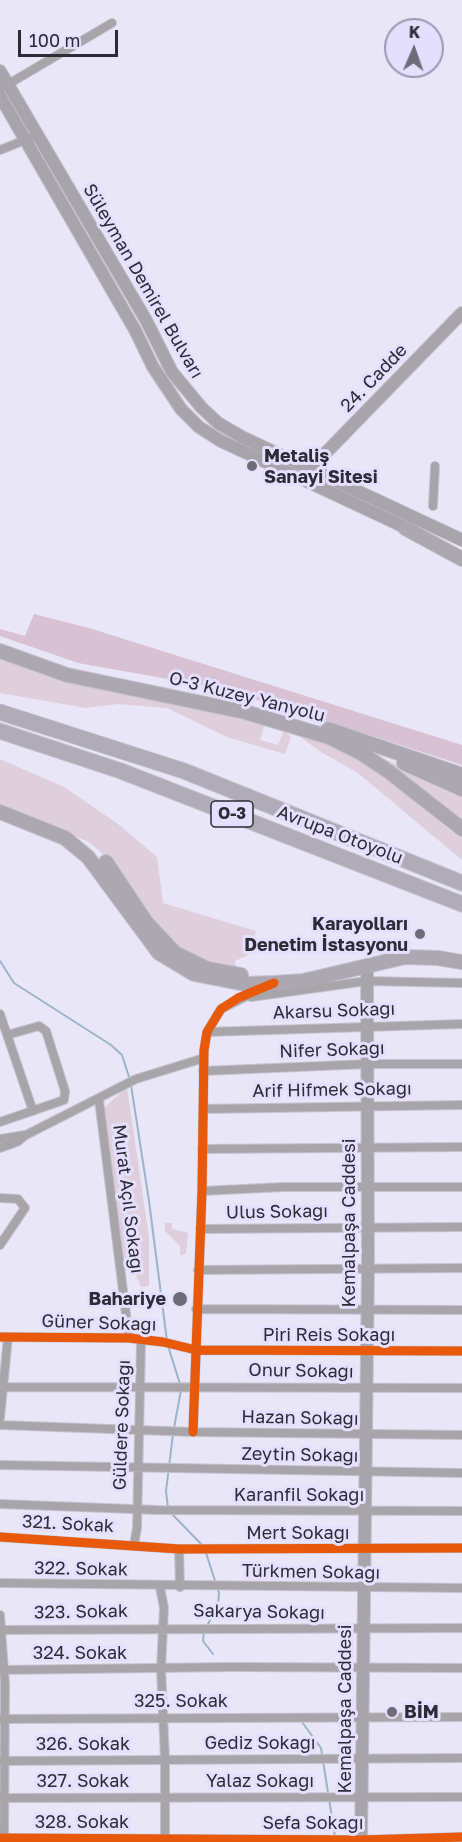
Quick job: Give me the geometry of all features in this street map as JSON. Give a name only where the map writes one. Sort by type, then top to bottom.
[{"type":"highway","name":"Avrupa Otoyolu","points":[[0,712],[184,771],[462,883]]},
{"type":"highway","name":"Avrupa Otoyolu","points":[[0,731],[185,795],[462,904]]},
{"type":"highway","points":[[389,853],[462,876]]},
{"type":"main road","name":"Süleyman Demirel Bulvarı","points":[[0,71],[4,86],[153,367],[182,409],[200,427],[230,446],[405,528],[462,551]]},
{"type":"main road","name":"Süleyman Demirel Bulvarı","points":[[0,96],[31,138],[146,320],[172,372],[187,393],[218,423],[242,437],[462,540]]},
{"type":"main road","name":"24. Cadde","points":[[311,468],[462,313]]},
{"type":"main road","points":[[405,528],[462,559]]},
{"type":"main road","name":"O-3 Kuzey Yanyolu","points":[[0,644],[68,669],[244,705],[335,731],[462,775]]},
{"type":"main road","name":"O-3 Kuzey Yanyolu","points":[[0,651],[67,675],[255,714],[329,737],[361,753],[388,771],[462,829]]},
{"type":"main road","points":[[335,731],[462,789]]},
{"type":"main road","points":[[0,803],[60,828],[81,840],[105,862],[158,936],[175,953],[208,969],[246,976],[284,976],[313,973],[402,953],[428,952],[462,960]]},
{"type":"main road","points":[[0,812],[65,838],[88,857],[159,953],[194,974],[218,981],[274,983],[303,981],[405,957],[462,960]]},
{"type":"main road","name":"Kemalpaşa Caddesi","points":[[361,1841],[368,1268],[368,965]]},
{"type":"street","points":[[4,86],[112,23]]},
{"type":"street","points":[[0,150],[31,138]]},
{"type":"street","points":[[433,506],[435,466]]},
{"type":"street","points":[[238,998],[367,981],[462,983]]},
{"type":"street","points":[[193,1432],[202,1191],[203,1071],[207,1032],[221,1009],[238,998],[274,983]]},
{"type":"street","points":[[0,1014],[33,1111]]},
{"type":"street","name":"Akarsu Sokağı","points":[[207,1032],[462,1024]]},
{"type":"street","points":[[0,1122],[64,1100],[65,1091],[46,1031],[39,1026],[7,1035]]},
{"type":"street","points":[[0,1148],[17,1142],[26,1135],[99,1100],[136,1079],[204,1058]]},
{"type":"street","name":"Nifer Sokağı","points":[[203,1071],[368,1064],[462,1064]]},
{"type":"street","name":"Murat Açıl Sokağı","points":[[99,1100],[129,1338]]},
{"type":"street","name":"Arif Hifmek Sokağı","points":[[203,1109],[462,1105]]},
{"type":"street","points":[[0,1139],[26,1135]]},
{"type":"street","points":[[202,1149],[462,1147]]},
{"type":"street","points":[[202,1191],[462,1187]]},
{"type":"street","points":[[0,1198],[18,1198],[24,1204],[24,1213],[0,1245]]},
{"type":"street","name":"Ulus Sokağı","points":[[200,1229],[462,1227]]},
{"type":"street","points":[[0,1228],[10,1231]]},
{"type":"street","points":[[198,1270],[462,1268]]},
{"type":"street","points":[[196,1309],[462,1310]]},
{"type":"street","points":[[0,1418],[4,1337]]},
{"type":"street","name":"Güner Sokağı","points":[[4,1337],[129,1338],[196,1350]]},
{"type":"street","name":"Güldere Sokağı","points":[[134,1545],[141,1341]]},
{"type":"street","name":"Piri Reis Sokağı","points":[[196,1350],[462,1351]]},
{"type":"street","name":"Onur Sokağı","points":[[2,1387],[462,1388]]},
{"type":"street","name":"Hazan Sokağı","points":[[0,1425],[138,1428],[193,1432],[462,1435]]},
{"type":"street","name":"Zeytin Sokağı","points":[[0,1465],[462,1473]]},
{"type":"street","name":"Karanfil Sokağı","points":[[0,1504],[172,1510],[462,1511]]},
{"type":"street","name":"321. Sokak","points":[[0,1537],[134,1545]]},
{"type":"street","name":"Mert Sokağı","points":[[134,1545],[179,1549],[462,1548]]},
{"type":"street","points":[[179,1549],[180,1587]]},
{"type":"street","name":"322. Sokak","points":[[0,1583],[160,1587]]},
{"type":"street","points":[[160,1587],[163,1628],[161,1669],[165,1759],[165,1840]]},
{"type":"street","name":"Türkmen Sokağı","points":[[160,1587],[462,1588]]},
{"type":"street","points":[[0,1615],[3,1839]]},
{"type":"street","name":"Sakarya Sokağı","points":[[163,1628],[462,1628]]},
{"type":"street","name":"323. Sokak","points":[[0,1630],[163,1628]]},
{"type":"street","name":"324. Sokak","points":[[2,1670],[462,1668]]},
{"type":"street","name":"325. Sokak","points":[[2,1719],[462,1717]]},
{"type":"street","name":"Gediz Sokağı","points":[[165,1759],[462,1758]]},
{"type":"street","name":"326. Sokak","points":[[2,1761],[165,1759]]},
{"type":"street","name":"Yalaz Sokağı","points":[[165,1797],[462,1797]]},
{"type":"street","name":"327. Sokak","points":[[2,1798],[165,1797]]},
{"type":"street","name":"Sefa Sokağı","points":[[165,1840],[335,1839],[361,1841],[462,1838]]},
{"type":"street","name":"328. Sokak","points":[[3,1839],[165,1840]]},
{"type":"shaded area","points":[[34,614],[89,628],[462,745],[462,765],[290,709],[207,686],[78,663],[0,636],[0,629],[25,636]]},
{"type":"shaded area","points":[[0,655],[266,720],[260,740],[278,745],[284,731],[291,737],[285,754],[227,737],[167,708],[118,704],[86,708],[0,693]]},
{"type":"shaded area","points":[[293,732],[318,739],[367,762],[452,832],[462,837],[462,860],[358,773],[321,752]]},
{"type":"shaded area","points":[[0,759],[64,787],[118,824],[157,857],[163,903],[256,931],[248,955],[235,961],[237,975],[164,953],[116,866],[89,842],[0,804]]},
{"type":"shaded area","points":[[381,759],[462,796],[462,823]]},
{"type":"shaded area","points":[[127,1087],[149,1238],[149,1286],[141,1287],[129,1259],[122,1257],[103,1109]]},
{"type":"shaded area","points":[[165,1223],[172,1223],[172,1229],[188,1233],[186,1254],[180,1255],[180,1246],[165,1231]]},
{"type":"waterway","points":[[0,961],[14,983],[111,1045],[122,1055],[130,1080]]},
{"type":"waterway","points":[[131,1085],[167,1341]]},
{"type":"waterway","points":[[168,1346],[180,1384]]},
{"type":"waterway","points":[[174,1428],[181,1390]]},
{"type":"waterway","points":[[168,1508],[166,1491],[173,1434]]},
{"type":"waterway","points":[[171,1513],[204,1547]]},
{"type":"waterway","points":[[206,1553],[219,1593],[218,1605],[207,1626]]},
{"type":"waterway","points":[[204,1631],[203,1641],[213,1654]]},
{"type":"waterway","points":[[302,1722],[321,1748],[335,1837]]},
{"type":"cycle path","points":[[193,1432],[202,1191],[204,1050],[207,1032],[221,1009],[238,998],[274,983]]},
{"type":"cycle path","points":[[0,1337],[129,1338],[163,1342],[196,1350],[462,1351]]},
{"type":"cycle path","points":[[0,1537],[179,1549],[462,1548]]},
{"type":"cycle path","points":[[0,1838],[361,1840],[462,1837]]},
{"type":"place","name":"Metaliş Sanayi Sitesi","points":[[252,466]]},
{"type":"place","name":"Karayolları Denetim İstasyonu","points":[[420,934]]},
{"type":"place","name":"Bahariye","points":[[180,1299]]},
{"type":"place","name":"BİM","points":[[392,1712]]}]
